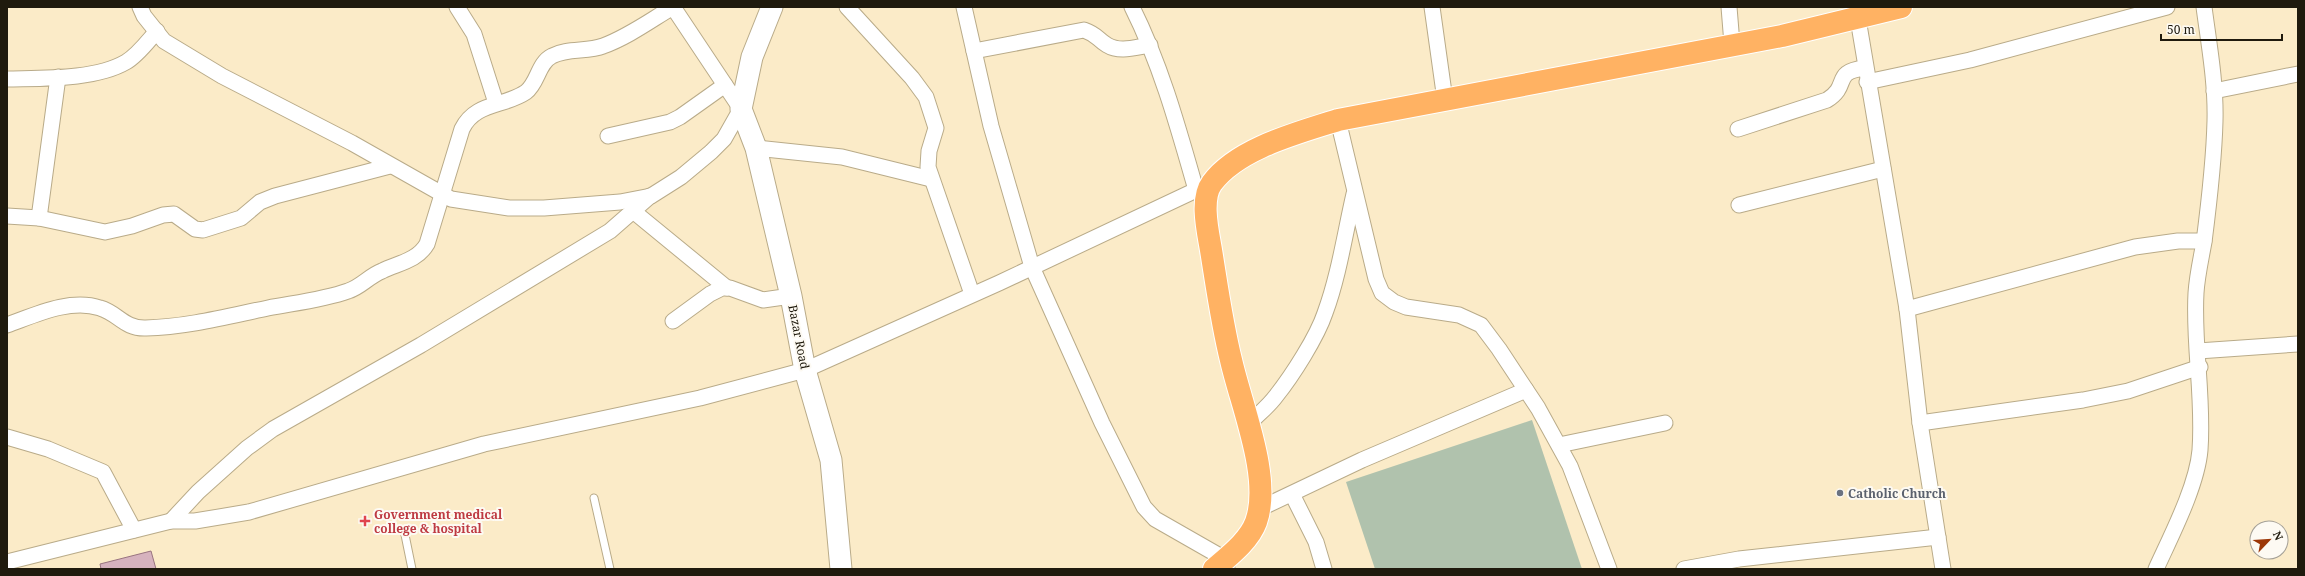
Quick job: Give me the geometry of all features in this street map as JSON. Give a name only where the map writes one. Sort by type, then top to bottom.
[{"type":"highway","points":[[1222,566],[1241,545],[1256,523],[1262,496],[1248,425],[1230,360],[1207,227],[1203,187],[1228,167],[1256,150],[1291,135],[1338,120],[1732,44],[1782,36],[1858,19],[1901,7]]},
{"type":"street","points":[[140,7],[144,16],[164,41],[222,76],[352,143],[390,166],[451,199],[509,208],[544,208],[620,202],[651,196]]},
{"type":"street","points":[[457,7],[474,34],[496,103]]},
{"type":"street","points":[[7,325],[52,309],[82,305],[100,308],[132,327],[146,328],[227,316],[348,291],[380,271],[422,252],[427,244],[466,121],[473,113],[526,92],[533,84],[546,60],[554,55],[605,45],[673,7]]},
{"type":"street","name":"Bazar Road","points":[[673,7],[741,109],[756,148],[791,296],[805,370],[831,460],[841,569]]},
{"type":"street","points":[[171,521],[198,492],[247,448],[273,429],[421,345],[610,231],[651,196],[681,177],[711,152],[724,139],[741,109],[752,57],[772,7]]},
{"type":"street","points":[[847,7],[912,78],[926,97],[936,128],[929,151],[928,167],[930,179],[972,294]]},
{"type":"street","points":[[964,7],[991,126],[1032,267],[1102,422],[1144,507],[1155,519],[1222,566]]},
{"type":"street","points":[[7,562],[171,521],[195,521],[249,512],[484,444],[700,398],[805,370],[1032,267],[1203,187],[1164,80],[1150,45],[1132,7]]},
{"type":"street","points":[[1432,7],[1445,100]]},
{"type":"street","points":[[1730,7],[1732,44]]},
{"type":"street","points":[[1738,129],[1827,100],[1838,91],[1846,72],[1866,75],[1970,60],[2167,7]]},
{"type":"street","points":[[2156,569],[2188,496],[2200,452],[2200,367],[2196,292],[2204,241],[2215,122],[2214,91],[2204,7]]},
{"type":"street","points":[[1858,19],[1866,75],[1907,309],[1920,423],[1943,569]]},
{"type":"street","points":[[974,51],[1084,30],[1096,34],[1106,44],[1117,50],[1150,45]]},
{"type":"street","points":[[7,79],[58,78],[115,67],[127,61],[157,32]]},
{"type":"street","points":[[2214,91],[2298,74]]},
{"type":"street","points":[[39,218],[58,78]]},
{"type":"street","points":[[608,136],[670,122],[680,117],[725,85]]},
{"type":"street","points":[[1338,120],[1376,279],[1382,293],[1394,302],[1406,307],[1459,315],[1481,325],[1526,390],[1559,445],[1570,466],[1609,569]]},
{"type":"street","points":[[756,148],[842,157],[930,179]]},
{"type":"street","points":[[7,216],[39,218],[105,232],[132,226],[163,215],[174,214],[195,229],[203,230],[241,218],[260,202],[275,196],[390,166]]},
{"type":"street","points":[[1739,205],[1883,169]]},
{"type":"street","points":[[1248,425],[1275,398],[1284,385],[1317,330],[1325,313],[1338,268],[1355,191]]},
{"type":"street","points":[[632,211],[727,288],[763,300],[791,296]]},
{"type":"street","points":[[1907,309],[2135,247],[2178,241],[2204,241]]},
{"type":"street","points":[[673,321],[710,294],[727,288]]},
{"type":"street","points":[[2198,351],[2298,344]]},
{"type":"street","points":[[1920,423],[2083,400],[2128,391],[2200,367]]},
{"type":"street","points":[[1259,509],[1362,460],[1526,390]]},
{"type":"street","points":[[1559,445],[1665,423]]},
{"type":"street","points":[[7,437],[48,449],[103,472],[134,530]]},
{"type":"street","points":[[1292,494],[1316,542],[1324,569]]},
{"type":"street","points":[[1684,569],[1739,559],[1938,537]]},
{"type":"lane","points":[[594,498],[610,569]]},
{"type":"lane","points":[[404,530],[412,569]]},
{"type":"green space","points":[[1532,420],[1582,569],[1375,569],[1346,482]]},
{"type":"building","points":[[151,551],[156,569],[101,569],[100,564]]},
{"type":"place","name":"Catholic Church","points":[[1840,493]]},
{"type":"place","name":"Government medical college & hospital","points":[[365,521]]}]
